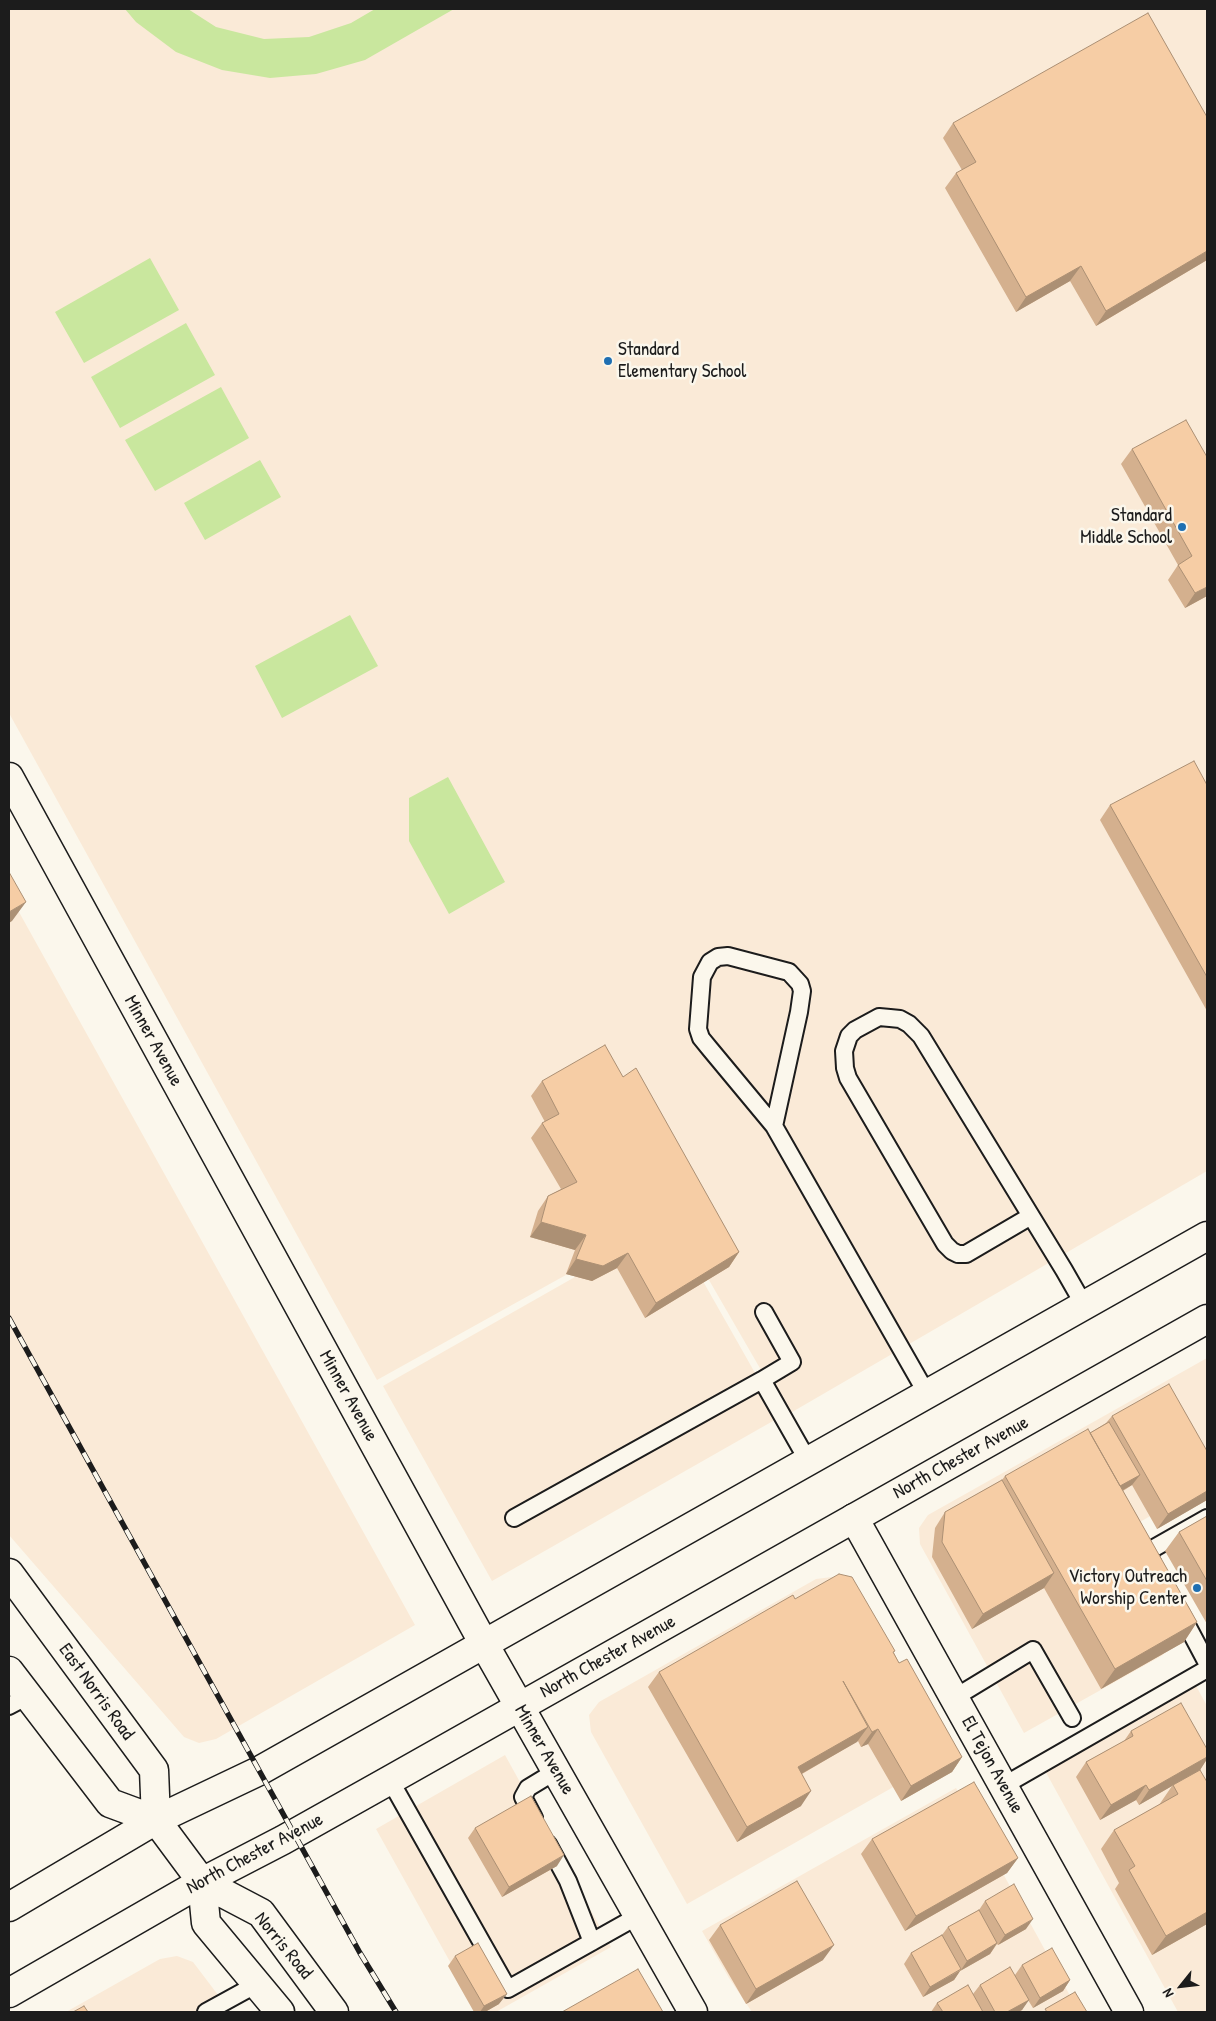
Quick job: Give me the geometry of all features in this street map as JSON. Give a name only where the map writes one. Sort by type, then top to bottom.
[{"type":"street","name":"Minner Avenue","points":[[9,777],[484,1644],[693,2012]]},
{"type":"street","points":[[9,1907],[156,1820],[259,1770],[1207,1236]]},
{"type":"street","name":"North Chester Avenue","points":[[9,1992],[202,1882],[284,1840],[1207,1319]]},
{"type":"street","name":"El Tejon Avenue","points":[[854,1518],[1129,2012]]},
{"type":"street","name":"East Norris Road","points":[[9,1573],[154,1770],[156,1820]]},
{"type":"street","points":[[9,1671],[18,1701],[110,1803],[156,1820],[202,1882],[206,1923],[280,2012]]},
{"type":"street","name":"Norris Road","points":[[202,1882],[261,1913],[334,2012]]},
{"type":"lane","points":[[774,1126],[799,1012],[802,991],[800,984],[790,972],[728,956],[718,957],[710,962],[702,977],[698,1029],[701,1038],[774,1126],[927,1394]]},
{"type":"lane","points":[[1031,1216],[966,1254],[952,1252],[945,1244],[848,1078],[845,1068],[844,1051],[849,1036],[854,1030],[879,1018],[890,1018],[900,1019],[909,1024],[921,1036],[1031,1216],[1084,1305]]},
{"type":"lane","points":[[514,1518],[792,1362],[764,1312]]},
{"type":"lane","points":[[762,1380],[808,1462]]},
{"type":"lane","points":[[1161,1578],[1147,1552],[1207,1518]]},
{"type":"lane","points":[[1174,1602],[1207,1663]]},
{"type":"lane","points":[[954,1698],[1033,1650],[1072,1718]]},
{"type":"lane","points":[[1003,1786],[1207,1669]]},
{"type":"lane","points":[[556,1771],[528,1788],[523,1796],[568,1880],[592,1942]]},
{"type":"lane","points":[[390,1780],[508,1989],[638,1916]]},
{"type":"lane","points":[[206,2012],[257,1984]]},
{"type":"shaded area","name":"Standard Elementary School","points":[[9,9],[1207,9],[1207,1171],[787,1415],[672,1216],[377,1380],[9,713]]},
{"type":"shaded area","points":[[9,894],[415,1625],[216,1739],[199,1743],[184,1737],[9,1535]]},
{"type":"shaded area","points":[[670,1223],[780,1417],[492,1581],[383,1386]]},
{"type":"shaded area","points":[[1207,1358],[1207,1484],[1138,1523],[1168,1635],[1163,1655],[1024,1733],[920,1544],[919,1528],[928,1515]]},
{"type":"shaded area","points":[[832,1577],[846,1587],[941,1760],[687,1904],[591,1732],[589,1715],[599,1702],[816,1579]]},
{"type":"shaded area","points":[[1189,1673],[1207,1706],[1207,2012],[1178,2012],[1038,1758]]},
{"type":"shaded area","points":[[505,1755],[611,1947],[496,2012],[478,2012],[376,1829]]},
{"type":"shaded area","points":[[956,1788],[1079,2012],[752,2012],[729,1978],[702,1931]]},
{"type":"shaded area","points":[[177,1956],[193,1962],[231,2012],[66,2012],[160,1959]]},
{"type":"green space","points":[[125,9],[188,9],[216,27],[264,39],[309,37],[351,23],[375,9],[454,9],[365,60],[316,74],[270,78],[222,70],[176,52],[136,22]]},
{"type":"green space","points":[[150,258],[179,310],[84,363],[55,312]]},
{"type":"green space","points":[[186,323],[215,375],[120,428],[91,377]]},
{"type":"green space","points":[[221,387],[249,438],[155,491],[125,440]]},
{"type":"green space","points":[[260,460],[281,497],[205,540],[184,503]]},
{"type":"green space","points":[[350,615],[378,666],[282,718],[255,666]]},
{"type":"green space","points":[[448,777],[505,882],[449,914],[409,841],[409,798]]},
{"type":"building","points":[[1148,13],[1207,117],[1207,251],[1106,311],[1081,266],[1026,297],[956,173],[976,162],[953,123]]},
{"type":"building","name":"Standard Middle School","points":[[1186,420],[1207,457],[1207,587],[1195,593],[1178,565],[1192,556],[1132,449]]},
{"type":"building","points":[[1194,761],[1207,785],[1207,977],[1110,805]]},
{"type":"building","points":[[9,872],[26,902],[9,912]]},
{"type":"building","points":[[605,1045],[623,1077],[636,1068],[739,1252],[656,1303],[628,1253],[603,1266],[576,1259],[586,1235],[541,1222],[548,1196],[577,1182],[542,1123],[559,1114],[542,1081]]},
{"type":"building","points":[[1169,1384],[1207,1451],[1207,1491],[1168,1514],[1112,1416]]},
{"type":"building","points":[[1109,1422],[1140,1475],[1120,1486],[1090,1433]]},
{"type":"building","points":[[1088,1429],[1197,1622],[1115,1669],[1005,1476]]},
{"type":"building","points":[[1002,1480],[1054,1573],[983,1614],[942,1542],[945,1512]]},
{"type":"building","points":[[1207,1516],[1207,1581],[1179,1532]]},
{"type":"building","points":[[839,1574],[852,1577],[895,1651],[893,1652],[899,1663],[907,1659],[962,1757],[911,1786],[878,1729],[872,1732],[843,1681],[868,1727],[798,1767],[811,1791],[747,1827],[659,1672],[793,1595],[795,1599]]},
{"type":"building","points":[[1181,1703],[1207,1749],[1207,1757],[1149,1790],[1146,1785],[1111,1805],[1086,1762],[1133,1736],[1131,1731]]},
{"type":"building","points":[[1200,1770],[1207,1782],[1207,1912],[1166,1936],[1129,1870],[1135,1866],[1114,1830],[1178,1794],[1173,1785]]},
{"type":"building","points":[[974,1782],[1018,1858],[916,1916],[872,1839]]},
{"type":"building","points":[[531,1796],[564,1855],[509,1887],[475,1828]]},
{"type":"building","points":[[797,1881],[834,1945],[756,1989],[720,1925]]},
{"type":"building","points":[[1014,1884],[1033,1919],[1005,1935],[985,1901]]},
{"type":"building","points":[[979,1910],[997,1943],[967,1961],[948,1927]]},
{"type":"building","points":[[942,1935],[961,1969],[930,1987],[911,1953]]},
{"type":"building","points":[[478,1943],[507,1994],[484,2006],[455,1956]]},
{"type":"building","points":[[1052,1948],[1070,1980],[1040,1998],[1022,1965]]},
{"type":"building","points":[[1010,1967],[1029,2000],[1007,2012],[995,2012],[980,1985]]},
{"type":"building","points":[[638,1969],[663,2012],[562,2012]]},
{"type":"building","points":[[968,1985],[983,2012],[943,2012],[937,2003]]},
{"type":"building","points":[[1075,1992],[1087,2012],[1047,2012],[1045,2009]]},
{"type":"building","points":[[84,2006],[88,2012],[73,2012]]},
{"type":"railway","points":[[9,1318],[360,1953],[396,2012]]},
{"type":"place","name":"Standard Elementary School","points":[[608,361]]},
{"type":"place","name":"Standard Middle School","points":[[1182,527]]},
{"type":"place","name":"Victory Outreach Worship Center","points":[[1197,1588]]}]
